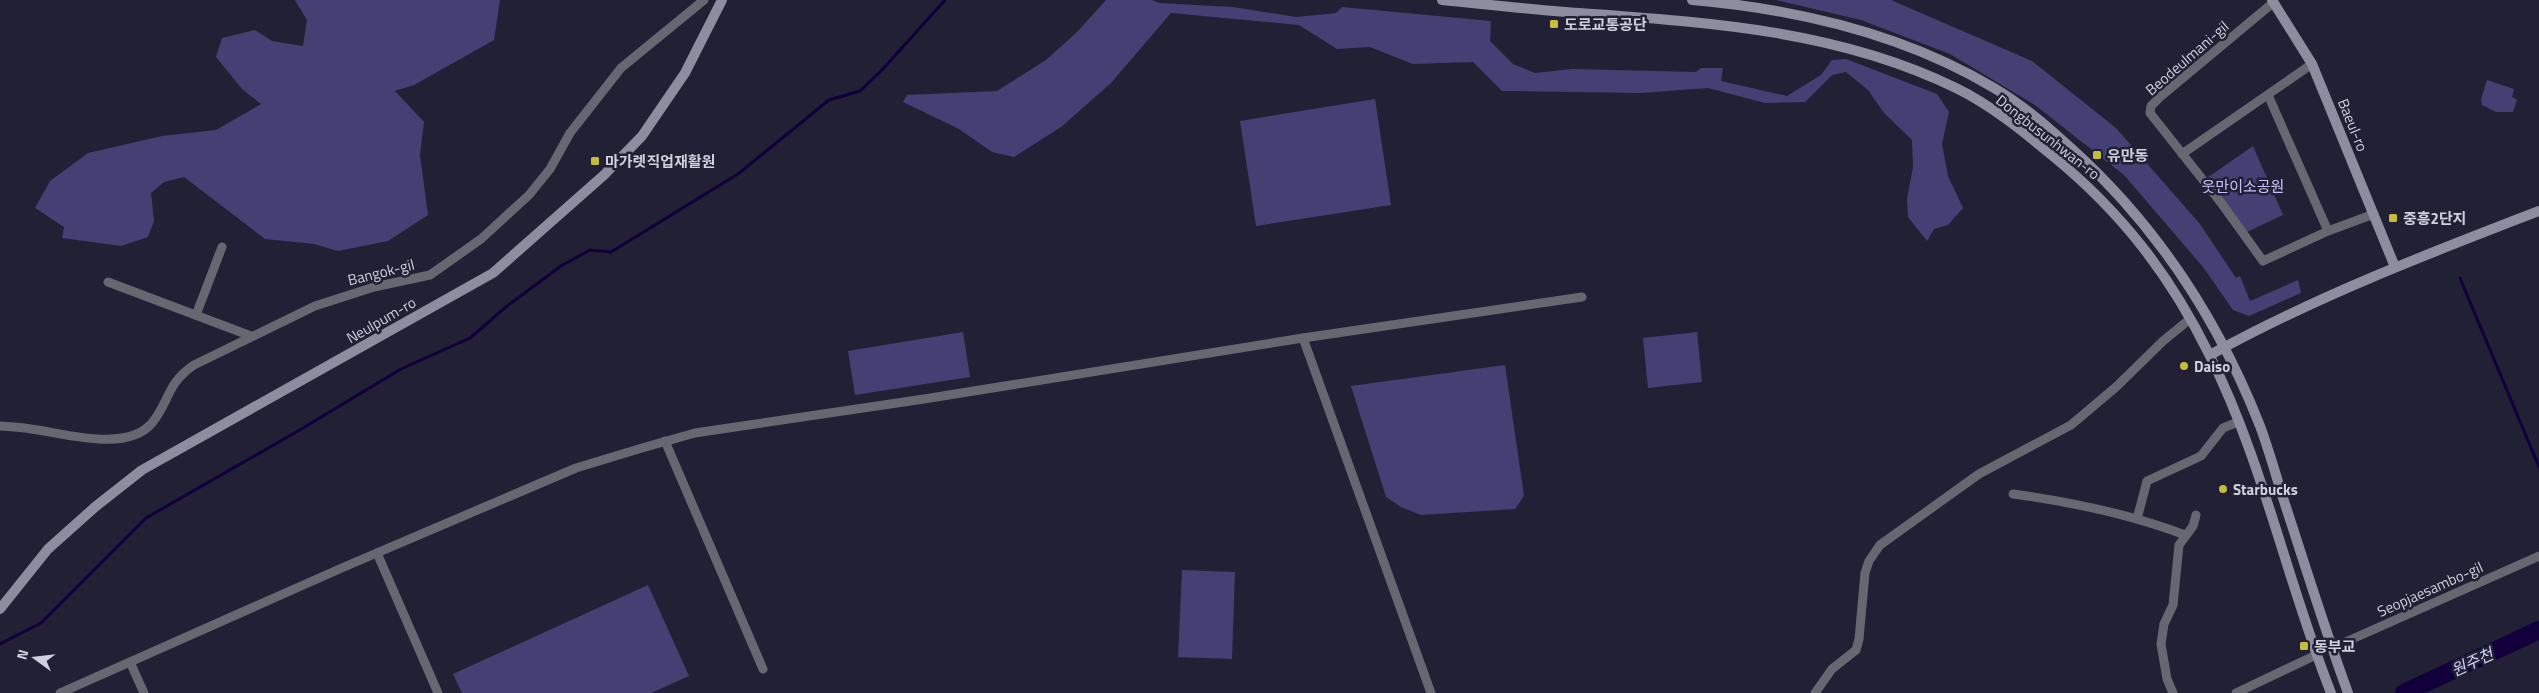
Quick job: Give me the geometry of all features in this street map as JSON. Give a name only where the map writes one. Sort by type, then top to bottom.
[{"type":"street","name":"Bangok-gil","points":[[0,426],[30,428],[73,437],[115,439],[140,434],[152,423],[179,375],[251,336],[315,306],[374,287],[430,274],[481,239],[530,195],[550,169],[570,132],[621,68],[704,0]]},
{"type":"street","name":"Neulpum-ro","points":[[0,608],[48,549],[95,507],[142,470],[493,273],[604,175],[642,136],[685,73],[722,0]]},
{"type":"street","points":[[1442,0],[1468,1]]},
{"type":"street","name":"Dongbusunhwan-ro","points":[[1692,0],[1767,9],[1872,34],[1940,60],[2020,104],[2095,170],[2144,223],[2190,286],[2224,347],[2260,427],[2348,693]]},
{"type":"street","name":"Dongbusunhwan-ro","points":[[1468,1],[1770,31],[1878,55],[1960,90],[2012,123],[2084,181],[2120,218],[2147,250],[2190,319],[2210,355],[2238,422],[2316,655],[2331,693]]},
{"type":"street","name":"Baeul-ro","points":[[2273,1],[2312,64],[2395,267]]},
{"type":"street","name":"Beodeulmani-gil","points":[[2273,1],[2151,106],[2150,114],[2263,260],[2328,231],[2374,214]]},
{"type":"street","points":[[2182,154],[2312,64]]},
{"type":"street","points":[[2268,95],[2328,231]]},
{"type":"street","points":[[2210,355],[2395,267],[2539,211]]},
{"type":"street","points":[[196,315],[222,247]]},
{"type":"street","points":[[108,282],[251,336]]},
{"type":"street","points":[[60,693],[377,552],[576,468],[695,433],[964,393],[1304,338],[1582,297]]},
{"type":"street","points":[[1815,693],[1832,669],[1856,650],[1860,639],[1865,573],[1869,561],[1880,546],[1979,474],[2071,425],[2116,387],[2162,341],[2190,319]]},
{"type":"street","points":[[1304,338],[1431,693]]},
{"type":"street","points":[[2137,519],[2147,482],[2201,456],[2223,428],[2238,422]]},
{"type":"street","points":[[666,441],[763,669]]},
{"type":"street","points":[[2013,494],[2084,505],[2137,519],[2186,535]]},
{"type":"street","points":[[2173,693],[2167,679],[2161,644],[2164,624],[2172,605],[2179,545],[2193,526],[2196,515]]},
{"type":"street","points":[[377,552],[438,693]]},
{"type":"street","name":"Seopjaesambo-gil","points":[[2334,653],[2539,556]]},
{"type":"street","points":[[2236,693],[2316,655],[2334,653]]},
{"type":"street","points":[[130,662],[144,693]]},
{"type":"green space","points":[[295,0],[500,0],[494,40],[414,85],[395,91],[424,122],[420,155],[428,215],[388,241],[338,251],[314,244],[265,239],[184,177],[164,182],[151,193],[154,221],[148,237],[121,246],[62,238],[64,227],[35,208],[50,181],[88,153],[162,136],[216,130],[261,104],[242,89],[216,57],[222,38],[255,30],[272,41],[303,46],[307,20]]},
{"type":"green space","points":[[1106,0],[1152,0],[1159,3],[1233,7],[1296,17],[1336,13],[1342,7],[1491,21],[1490,41],[1513,64],[1535,73],[1572,69],[1696,72],[1701,68],[1723,68],[1721,81],[1787,96],[1821,75],[1832,60],[1846,59],[1937,94],[1949,112],[1942,144],[1948,176],[1963,208],[1948,225],[1934,229],[1927,241],[1908,217],[1907,199],[1913,167],[1912,140],[1884,113],[1868,90],[1846,72],[1832,75],[1805,102],[1765,103],[1708,88],[1641,93],[1502,91],[1473,62],[1413,64],[1370,47],[1337,49],[1299,25],[1171,13],[1111,83],[1061,127],[1014,157],[992,152],[959,129],[903,102],[907,95],[997,91],[1046,60],[1077,32]]},
{"type":"green space","points":[[1776,0],[1891,0],[2032,61],[2116,128],[2200,224],[2236,278],[2240,276],[2250,301],[2298,280],[2301,293],[2249,316],[2233,310],[2203,267],[2124,175],[2035,105],[1950,54],[1861,20]]},
{"type":"green space","points":[[2487,80],[2514,89],[2512,97],[2517,100],[2513,112],[2496,112],[2482,105],[2481,99]]},
{"type":"green space","points":[[1375,99],[1391,205],[1256,226],[1240,121]]},
{"type":"green space","name":"웃만이소공원","points":[[2253,146],[2283,215],[2247,232],[2207,178]]},
{"type":"green space","points":[[963,332],[970,377],[855,395],[848,351]]},
{"type":"green space","points":[[1697,332],[1702,382],[1648,388],[1643,338]]},
{"type":"green space","points":[[1505,365],[1524,496],[1515,509],[1421,515],[1401,507],[1386,497],[1351,386]]},
{"type":"green space","points":[[1182,570],[1235,572],[1232,659],[1178,657]]},
{"type":"green space","points":[[648,585],[689,676],[651,693],[462,693],[453,674]]},
{"type":"waterway","points":[[0,644],[41,623],[146,518],[298,431],[401,369],[470,338],[507,306],[561,266],[590,250],[611,252],[738,174],[829,100],[860,91],[882,70],[945,0]]},
{"type":"waterway","points":[[2460,278],[2539,467]]},
{"type":"waterway","name":"원주천","points":[[2404,693],[2539,630]]},
{"type":"place","name":"도로교통공단","points":[[1554,24]]},
{"type":"place","name":"유만동","points":[[2097,155]]},
{"type":"place","name":"마가렛직업재활원","points":[[595,161]]},
{"type":"place","name":"중흥2단지","points":[[2393,218]]},
{"type":"place","name":"Daiso","points":[[2184,366]]},
{"type":"place","name":"Starbucks","points":[[2223,489]]},
{"type":"place","name":"동부교","points":[[2304,646]]}]
